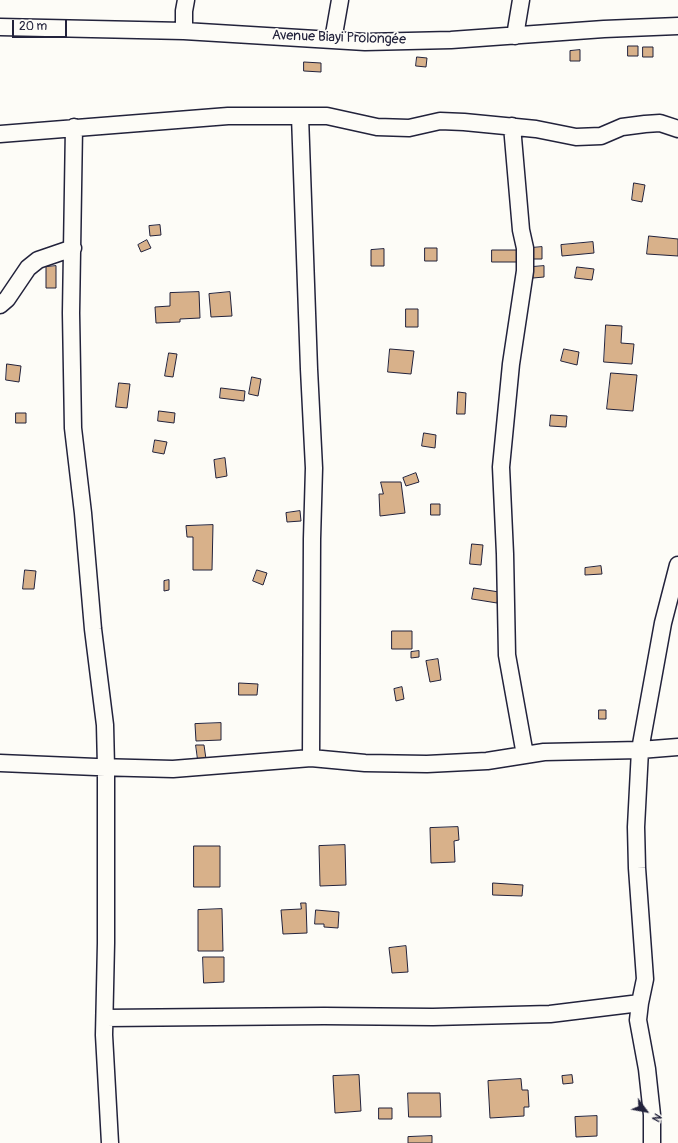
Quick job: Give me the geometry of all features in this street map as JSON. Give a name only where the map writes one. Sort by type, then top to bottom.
[{"type":"street","points":[[184,31],[184,11],[186,0]]},
{"type":"street","points":[[333,40],[340,0]]},
{"type":"street","points":[[515,36],[521,0]]},
{"type":"street","name":"Avenue Biayi Prolongée","points":[[0,27],[184,31],[365,42],[451,40],[604,29],[678,26]]},
{"type":"street","points":[[0,134],[228,116],[327,116],[377,127],[409,128],[440,121],[464,122],[536,129],[576,138],[601,136],[622,127],[645,124],[660,123],[678,129]]},
{"type":"street","points":[[300,116],[314,468],[312,539],[311,758]]},
{"type":"street","points":[[512,126],[525,248],[525,271],[511,364],[501,467],[505,554],[507,655],[525,755]]},
{"type":"street","points":[[74,127],[71,313],[73,428],[83,513],[93,629],[105,725],[104,1035],[110,1143]]},
{"type":"street","points":[[0,305],[7,299],[28,268],[38,260],[72,248]]},
{"type":"street","points":[[652,1143],[652,1115],[647,1069],[638,1020],[645,980],[637,868],[636,827],[640,750],[663,623],[678,565]]},
{"type":"street","points":[[0,763],[106,768],[173,769],[311,758],[365,763],[427,764],[487,761],[544,752],[640,750],[678,747]]},
{"type":"street","points":[[105,1018],[324,1016],[433,1018],[542,1015],[640,1003]]},
{"type":"building","points":[[628,46],[638,46],[638,56],[628,56]]},
{"type":"building","points":[[643,47],[653,47],[653,57],[643,57]]},
{"type":"building","points":[[580,50],[580,61],[570,61],[570,51]]},
{"type":"building","points":[[417,57],[427,58],[426,67],[416,66]]},
{"type":"building","points":[[304,62],[321,63],[321,72],[304,71]]},
{"type":"building","points":[[634,183],[645,185],[642,202],[632,200]]},
{"type":"building","points":[[160,225],[161,235],[150,236],[149,226]]},
{"type":"building","points":[[649,236],[678,239],[678,256],[647,254]]},
{"type":"building","points":[[147,240],[151,248],[141,252],[138,245]]},
{"type":"building","points":[[593,242],[594,253],[562,256],[561,245]]},
{"type":"building","points":[[542,247],[542,259],[532,259],[531,248]]},
{"type":"building","points":[[425,248],[437,248],[437,261],[425,261]]},
{"type":"building","points":[[384,249],[384,266],[371,266],[371,250]]},
{"type":"building","points":[[492,250],[520,250],[520,262],[492,262]]},
{"type":"building","points":[[56,266],[56,288],[46,288],[46,267]]},
{"type":"building","points":[[544,266],[544,277],[533,278],[532,267]]},
{"type":"building","points":[[577,267],[594,269],[592,280],[575,278]]},
{"type":"building","points":[[199,292],[200,318],[180,319],[180,322],[156,323],[155,307],[170,306],[170,293]]},
{"type":"building","points":[[230,292],[232,316],[211,317],[209,294]]},
{"type":"building","points":[[406,309],[418,309],[418,327],[406,327]]},
{"type":"building","points":[[606,325],[622,326],[621,343],[634,344],[632,364],[604,362]]},
{"type":"building","points":[[390,349],[414,351],[411,374],[388,372]]},
{"type":"building","points":[[564,349],[579,352],[577,365],[561,361]]},
{"type":"building","points":[[169,353],[177,354],[173,377],[165,376]]},
{"type":"building","points":[[7,364],[21,366],[19,382],[6,380]]},
{"type":"building","points":[[611,373],[637,375],[633,411],[607,409]]},
{"type":"building","points":[[252,377],[261,379],[258,396],[249,394]]},
{"type":"building","points":[[119,383],[130,384],[127,408],[116,407]]},
{"type":"building","points":[[221,388],[245,391],[244,401],[220,398]]},
{"type":"building","points":[[458,392],[466,393],[465,414],[457,414]]},
{"type":"building","points":[[159,411],[175,413],[174,423],[158,421]]},
{"type":"building","points":[[16,413],[26,413],[26,423],[16,423]]},
{"type":"building","points":[[551,415],[567,416],[566,427],[550,426]]},
{"type":"building","points":[[424,433],[436,435],[435,448],[422,446]]},
{"type":"building","points":[[155,440],[167,442],[164,454],[153,452]]},
{"type":"building","points":[[225,458],[227,476],[216,478],[214,460]]},
{"type":"building","points":[[416,473],[419,482],[406,486],[403,478]]},
{"type":"building","points":[[381,482],[401,482],[405,513],[380,516],[379,494],[383,494]]},
{"type":"building","points":[[431,504],[440,504],[440,515],[431,515]]},
{"type":"building","points":[[300,511],[301,521],[287,522],[286,513]]},
{"type":"building","points":[[213,525],[212,570],[193,570],[193,537],[187,537],[186,526]]},
{"type":"building","points":[[472,544],[483,545],[481,565],[470,564]]},
{"type":"building","points":[[601,566],[602,574],[585,575],[585,568]]},
{"type":"building","points":[[25,570],[36,571],[34,589],[23,589]]},
{"type":"building","points":[[257,570],[267,573],[263,585],[253,581]]},
{"type":"building","points":[[169,580],[169,590],[164,591],[164,581]]},
{"type":"building","points":[[474,588],[499,592],[497,603],[472,599]]},
{"type":"building","points":[[392,631],[412,631],[412,649],[392,649]]},
{"type":"building","points":[[419,651],[419,657],[411,658],[411,652]]},
{"type":"building","points":[[438,659],[441,680],[430,682],[426,661]]},
{"type":"building","points":[[239,683],[258,684],[257,695],[239,695]]},
{"type":"building","points":[[402,687],[404,699],[396,701],[394,689]]},
{"type":"building","points":[[599,710],[606,710],[606,719],[599,719]]},
{"type":"building","points":[[221,723],[221,740],[196,741],[195,724]]},
{"type":"building","points":[[196,745],[204,745],[206,759],[198,760]]},
{"type":"building","points":[[458,827],[459,840],[454,841],[455,862],[431,863],[430,828]]},
{"type":"building","points":[[345,845],[346,885],[320,886],[319,846]]},
{"type":"building","points":[[194,846],[220,846],[220,887],[194,887]]},
{"type":"building","points":[[493,883],[523,885],[522,896],[493,895]]},
{"type":"building","points":[[301,903],[306,903],[307,933],[283,934],[281,910],[301,909]]},
{"type":"building","points":[[222,909],[223,951],[198,951],[198,910]]},
{"type":"building","points":[[316,910],[339,912],[338,928],[324,927],[324,924],[315,924]]},
{"type":"building","points":[[406,946],[408,972],[392,973],[389,948]]},
{"type":"building","points":[[203,957],[224,957],[224,982],[204,983]]},
{"type":"building","points":[[359,1075],[361,1111],[335,1113],[333,1076]]},
{"type":"building","points":[[572,1075],[573,1083],[563,1084],[562,1076]]},
{"type":"building","points":[[521,1079],[522,1090],[528,1090],[529,1107],[524,1107],[524,1116],[490,1118],[488,1081]]},
{"type":"building","points":[[408,1093],[440,1093],[441,1117],[409,1117]]},
{"type":"building","points":[[379,1108],[392,1108],[392,1119],[379,1119]]},
{"type":"building","points":[[597,1116],[597,1136],[576,1137],[575,1117]]},
{"type":"building","points":[[432,1136],[432,1143],[408,1143],[408,1137]]}]
